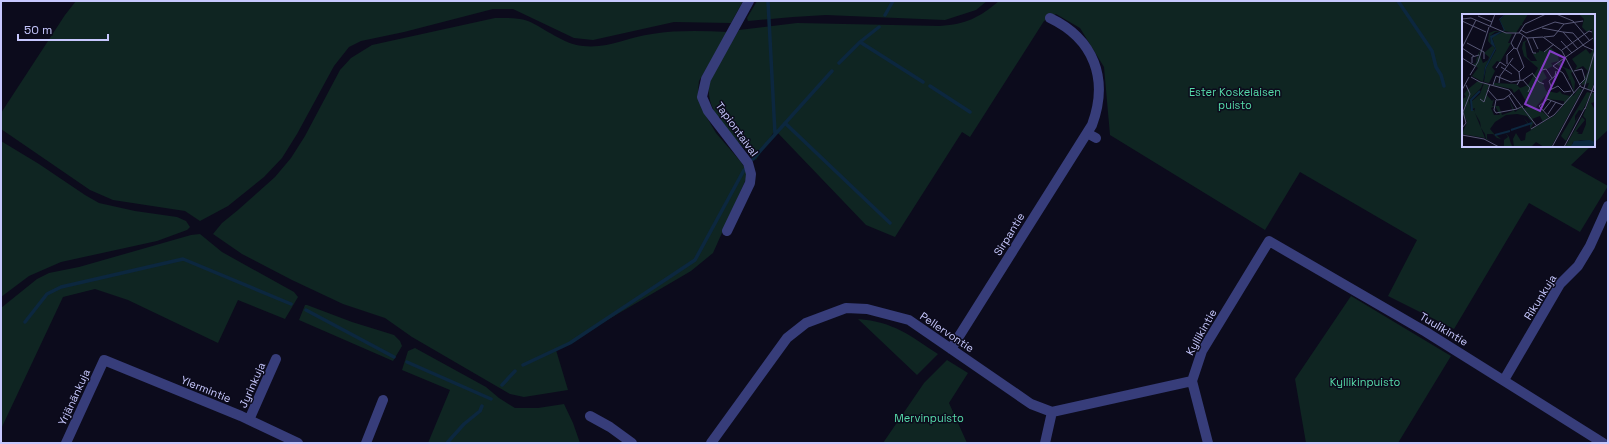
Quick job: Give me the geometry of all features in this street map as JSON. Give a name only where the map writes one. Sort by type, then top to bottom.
[{"type":"street","name":"Tapiontaival","points":[[727,231],[750,183],[751,174],[748,163],[708,111],[702,97],[706,79],[750,1]]},
{"type":"street","name":"Sirpantie","points":[[951,349],[1092,132],[1098,106],[1100,87],[1094,62],[1088,50],[1072,31],[1050,18]]},
{"type":"street","name":"Rikunkuja","points":[[1504,380],[1560,284],[1578,266],[1590,246],[1608,206]]},
{"type":"street","name":"Tuulikintie","points":[[1269,241],[1426,332],[1602,443]]},
{"type":"street","name":"Kyllikintie","points":[[1192,381],[1202,351],[1269,241]]},
{"type":"street","name":"Pellervontie","points":[[711,443],[787,338],[806,323],[846,308],[867,308],[909,320],[1031,404],[1052,412]]},
{"type":"street","name":"Jyrinkuja","points":[[250,420],[276,359]]},
{"type":"street","name":"Ylermintie","points":[[104,360],[250,420],[298,443]]},
{"type":"street","name":"Yrjänänkuja","points":[[66,443],[104,360]]},
{"type":"street","points":[[1045,443],[1052,412],[1192,381],[1208,443]]},
{"type":"street","points":[[366,443],[383,400]]},
{"type":"street","points":[[590,416],[610,427],[632,443]]},
{"type":"green space","points":[[76,1],[743,1],[731,23],[674,22],[593,40],[574,38],[513,9],[493,9],[404,32],[361,41],[349,47],[334,66],[297,134],[282,158],[264,177],[228,206],[200,221],[185,211],[113,200],[90,190],[1,129],[1,113],[65,15]]},
{"type":"green space","points":[[757,1],[987,1],[976,10],[945,20],[826,15],[748,21],[747,18]]},
{"type":"green space","name":"Ester Koskelaisen puisto","points":[[999,1],[1608,1],[1608,130],[1595,142],[1595,14],[1462,14],[1462,147],[1590,147],[1571,165],[1608,186],[1580,232],[1529,203],[1454,329],[1388,296],[1417,240],[1300,172],[1265,230],[1110,135],[1104,67],[1080,28],[1056,14],[1044,21],[970,137],[962,132],[895,237],[866,225],[775,130],[756,160],[729,133],[714,111],[710,99],[709,87],[712,75],[739,30],[797,23],[940,26],[965,22],[985,12]]},
{"type":"green space","points":[[495,18],[516,18],[528,21],[568,42],[583,46],[601,46],[643,36],[671,32],[728,32],[699,81],[698,91],[706,116],[716,133],[746,170],[746,179],[713,253],[691,271],[556,350],[568,390],[524,397],[510,394],[412,337],[385,318],[343,304],[292,280],[242,254],[213,234],[222,223],[275,177],[291,158],[305,136],[340,70],[351,58],[372,45]]},
{"type":"green space","points":[[1,141],[99,203],[135,211],[177,217],[186,221],[190,227],[187,230],[157,241],[61,262],[29,276],[1,297]]},
{"type":"green space","points":[[200,234],[222,252],[294,292],[298,297],[285,319],[238,300],[218,343],[128,300],[95,289],[63,297],[1,429],[1,308],[37,279],[49,273],[79,267],[191,235]]},
{"type":"green space","name":"Kyllikinpuisto","points":[[1351,296],[1451,356],[1398,443],[1306,443],[1295,379]]},
{"type":"green space","points":[[305,305],[394,335],[400,341],[402,346],[393,361],[299,320]]},
{"type":"green space","points":[[858,319],[882,323],[901,330],[938,354],[917,375]]},
{"type":"green space","points":[[415,348],[486,387],[499,398],[515,408],[538,408],[564,404],[580,443],[428,443],[450,390],[402,370],[408,351]]},
{"type":"green space","name":"Mervinpuisto","points":[[947,360],[968,373],[949,403],[967,443],[883,443],[924,383]]},
{"type":"waterway","points":[[768,1],[775,134]]},
{"type":"waterway","points":[[885,15],[893,1]]},
{"type":"waterway","points":[[1398,1],[1432,51],[1436,67],[1441,75],[1444,86]]},
{"type":"waterway","points":[[839,63],[860,42],[879,27]]},
{"type":"waterway","points":[[860,42],[923,82]]},
{"type":"waterway","points":[[753,159],[832,71]]},
{"type":"waterway","points":[[930,86],[970,112]]},
{"type":"waterway","points":[[785,123],[890,223]]},
{"type":"waterway","points":[[523,365],[570,343],[695,260],[744,170]]},
{"type":"waterway","points":[[25,322],[47,294],[61,287],[183,259],[291,304]]},
{"type":"waterway","points":[[306,310],[394,357]]},
{"type":"waterway","points":[[407,362],[491,399]]},
{"type":"waterway","points":[[502,385],[515,371]]},
{"type":"waterway","points":[[447,443],[464,424],[480,411],[482,406]]}]
